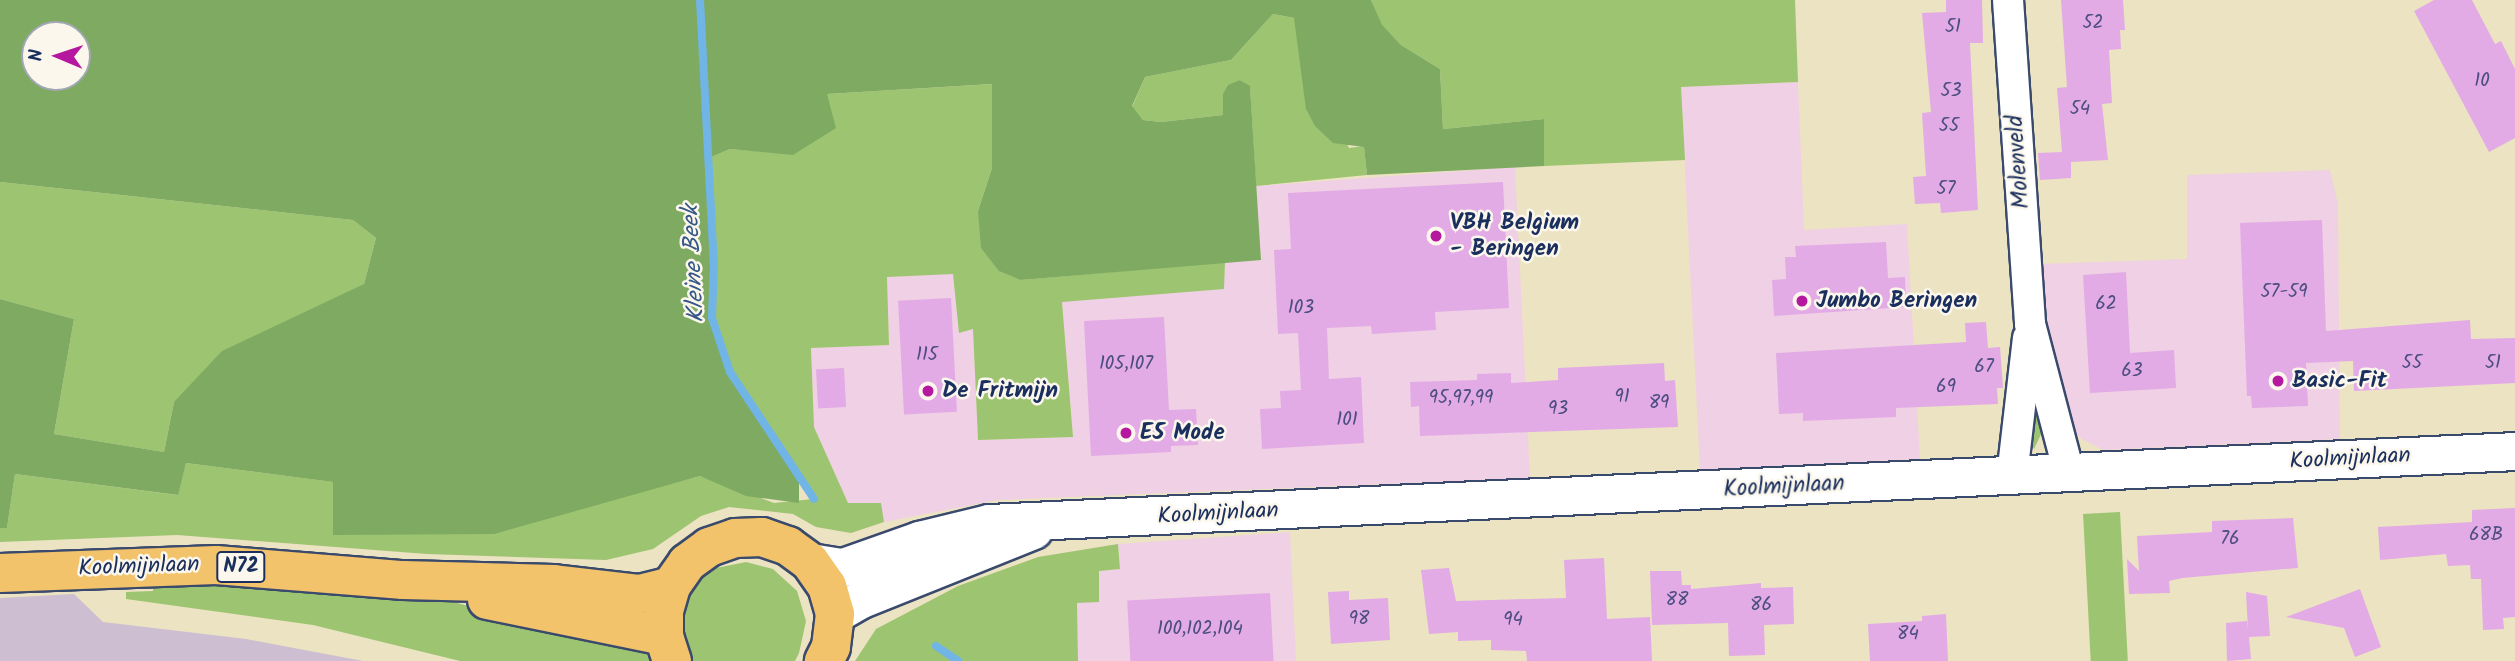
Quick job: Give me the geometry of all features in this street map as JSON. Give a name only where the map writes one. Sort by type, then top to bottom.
[{"type":"main road","name":"N72","points":[[668,649],[664,611],[671,586],[687,564],[709,547],[735,538],[762,537],[788,546],[810,562],[827,586],[835,614],[831,647],[824,661]]},
{"type":"main road","name":"Koolmijnlaan","points":[[0,573],[216,565],[403,580],[554,584],[640,594],[671,586]]},
{"type":"main road","name":"Koolmijnlaan","points":[[403,580],[668,649]]},
{"type":"street","name":"Molenveld","points":[[2008,0],[2029,324]]},
{"type":"street","points":[[2029,324],[2069,473]]},
{"type":"street","points":[[2011,476],[2029,324]]},
{"type":"street","name":"Koolmijnlaan","points":[[810,562],[844,567],[919,540],[989,523],[2515,451]]},
{"type":"street","name":"Koolmijnlaan","points":[[835,614],[859,600],[1053,522]]},
{"type":"shaded area","points":[[1798,82],[1804,230],[1907,224],[1920,459],[1700,470],[1681,87]]},
{"type":"shaded area","points":[[1515,167],[1530,478],[998,500],[884,522],[881,504],[848,503],[814,427],[811,348],[889,345],[887,277],[953,273],[959,333],[973,329],[978,440],[1073,437],[1062,301],[1223,289],[1225,262],[1261,260],[1256,186]]},
{"type":"shaded area","points":[[2330,170],[2338,204],[2340,439],[2104,450],[2083,440],[2072,429],[2057,386],[2039,264],[2187,259],[2187,175]]},
{"type":"shaded area","points":[[1290,532],[1296,661],[1078,661],[1077,602],[1099,602],[1099,571],[1120,569],[1118,544]]},
{"type":"shaded area","points":[[74,594],[103,622],[246,639],[363,661],[0,661],[0,598]]},
{"type":"green space","points":[[0,0],[1371,0],[1382,25],[1401,45],[1440,69],[1443,129],[1544,119],[1544,166],[1367,175],[1364,147],[1333,143],[1315,126],[1306,109],[1294,18],[1273,14],[1231,60],[1145,77],[1132,106],[1143,120],[1161,122],[1223,115],[1223,94],[1228,85],[1240,80],[1250,86],[1261,260],[1021,280],[999,271],[981,248],[978,211],[992,168],[992,84],[827,94],[836,128],[793,155],[730,149],[709,158],[712,318],[730,372],[799,471],[799,503],[746,496],[700,476],[494,534],[333,535],[333,482],[186,463],[178,495],[15,474],[7,528],[0,528],[0,299],[74,319],[54,434],[164,452],[174,402],[222,351],[364,284],[376,238],[353,220],[0,182]]},
{"type":"green space","points":[[1371,0],[1795,0],[1798,82],[1681,87],[1685,160],[1544,166],[1544,119],[1443,129],[1440,69],[1401,45],[1381,25]]},
{"type":"green space","points":[[1273,14],[1294,18],[1349,148],[1364,146],[1367,175],[1256,186],[1250,87],[1240,80],[1223,115],[1161,122],[1143,120],[1132,107],[1145,77],[1231,60]]},
{"type":"green space","points":[[993,84],[992,168],[978,211],[1021,280],[1225,262],[1224,289],[1062,302],[1073,437],[978,440],[973,329],[959,333],[953,274],[887,277],[889,345],[811,348],[814,427],[848,503],[881,503],[884,522],[851,533],[816,527],[793,514],[729,507],[701,516],[653,549],[606,560],[427,554],[177,535],[0,542],[0,528],[7,528],[15,474],[177,495],[186,463],[334,482],[334,535],[629,495],[700,476],[774,503],[813,499],[730,372],[712,318],[709,158],[730,149],[793,154],[827,94]]},
{"type":"green space","points":[[0,182],[353,220],[376,238],[364,284],[323,306],[174,402],[164,452],[54,434],[74,319],[0,299]]},
{"type":"green space","points":[[2031,370],[2043,430],[2034,449],[2030,440]]},
{"type":"green space","points":[[2120,512],[2128,661],[2091,661],[2083,514]]},
{"type":"green space","points":[[1118,544],[1120,569],[1099,571],[1099,602],[1077,603],[1078,661],[855,661],[876,629],[958,586],[1038,557]]},
{"type":"green space","points":[[746,562],[773,569],[797,591],[806,621],[795,661],[693,661],[682,636],[685,602],[703,577],[716,568]]},
{"type":"green space","points":[[154,580],[375,592],[453,602],[649,652],[655,661],[460,661],[313,625],[126,599],[126,592],[153,591]]},
{"type":"building","points":[[1946,0],[1982,0],[1983,43],[1970,43],[1978,210],[1941,213],[1940,203],[1915,204],[1913,177],[1926,176],[1922,113],[1931,112],[1922,13],[1946,12]]},
{"type":"building","points":[[2061,0],[2123,0],[2125,30],[2120,30],[2121,49],[2109,50],[2112,103],[2102,104],[2108,160],[2071,162],[2071,178],[2040,180],[2038,153],[2062,152],[2057,88],[2067,87]]},
{"type":"building","points":[[2434,0],[2472,0],[2495,44],[2501,41],[2515,69],[2515,138],[2489,152],[2414,11]]},
{"type":"building","points":[[1503,182],[1509,308],[1435,312],[1436,330],[1372,334],[1371,326],[1327,328],[1329,379],[1361,377],[1364,443],[1262,449],[1260,409],[1281,408],[1280,391],[1301,390],[1298,333],[1278,334],[1274,250],[1291,249],[1288,193]]},
{"type":"building","points":[[2322,220],[2326,331],[2470,320],[2471,339],[2515,338],[2515,383],[2354,391],[2353,361],[2306,363],[2308,406],[2252,408],[2251,396],[2247,396],[2240,223]]},
{"type":"building","points":[[1886,242],[1888,278],[1905,277],[1906,307],[1774,316],[1772,280],[1786,279],[1785,257],[1796,257],[1795,246]]},
{"type":"building","points":[[2126,272],[2130,353],[2174,350],[2176,388],[2090,393],[2083,275]]},
{"type":"building","points":[[951,298],[957,412],[904,415],[898,301]]},
{"type":"building","points":[[1164,317],[1169,410],[1196,409],[1198,445],[1171,446],[1171,452],[1091,456],[1084,321]]},
{"type":"building","points":[[1986,322],[1988,348],[2000,347],[2003,388],[1997,388],[1998,404],[1896,408],[1896,417],[1803,421],[1803,413],[1779,414],[1776,353],[1966,342],[1965,323]]},
{"type":"building","points":[[1664,363],[1665,381],[1675,380],[1678,427],[1420,436],[1419,406],[1411,407],[1410,382],[1477,380],[1477,374],[1511,373],[1511,383],[1558,380],[1558,368]]},
{"type":"building","points":[[844,368],[846,407],[818,408],[816,369]]},
{"type":"building","points":[[2515,508],[2515,617],[2503,618],[2504,629],[2483,630],[2481,579],[2471,579],[2470,565],[2448,566],[2446,554],[2380,560],[2378,527],[2472,522],[2472,510]]},
{"type":"building","points":[[2293,518],[2298,568],[2182,578],[2169,581],[2170,593],[2129,594],[2127,559],[2139,571],[2137,536],[2212,532],[2212,521]]},
{"type":"building","points":[[1604,558],[1607,619],[1650,617],[1652,661],[1527,661],[1526,651],[1491,650],[1491,640],[1458,641],[1458,632],[1429,634],[1421,570],[1449,568],[1456,601],[1566,598],[1564,560]]},
{"type":"building","points":[[1650,571],[1681,571],[1682,585],[1691,585],[1691,589],[1761,583],[1761,588],[1793,587],[1794,624],[1764,625],[1765,655],[1729,656],[1728,623],[1652,625]]},
{"type":"building","points":[[2360,589],[2381,647],[2355,657],[2344,628],[2286,617]]},
{"type":"building","points":[[1349,591],[1349,600],[1388,598],[1390,640],[1331,644],[1328,592]]},
{"type":"building","points":[[2246,592],[2267,596],[2270,636],[2249,637],[2251,659],[2227,661],[2226,623],[2247,621],[2248,630]]},
{"type":"building","points":[[1270,593],[1274,661],[1130,661],[1127,600]]},
{"type":"building","points":[[1946,614],[1948,661],[1870,661],[1868,624],[1922,621],[1922,616]]},
{"type":"waterway","name":"Kleine Beek","points":[[700,0],[714,263],[712,318],[730,372],[814,499]]},
{"type":"waterway","name":"Kleine Beek","points":[[936,646],[958,661]]},
{"type":"place","name":"VBH Belgium - Beringen","points":[[1436,236]]},
{"type":"place","name":"Jumbo Beringen","points":[[1802,301]]},
{"type":"place","name":"Basic-Fit","points":[[2278,381]]},
{"type":"place","name":"De Fritmijn","points":[[928,391]]},
{"type":"place","name":"E5 Mode","points":[[1126,433]]}]
